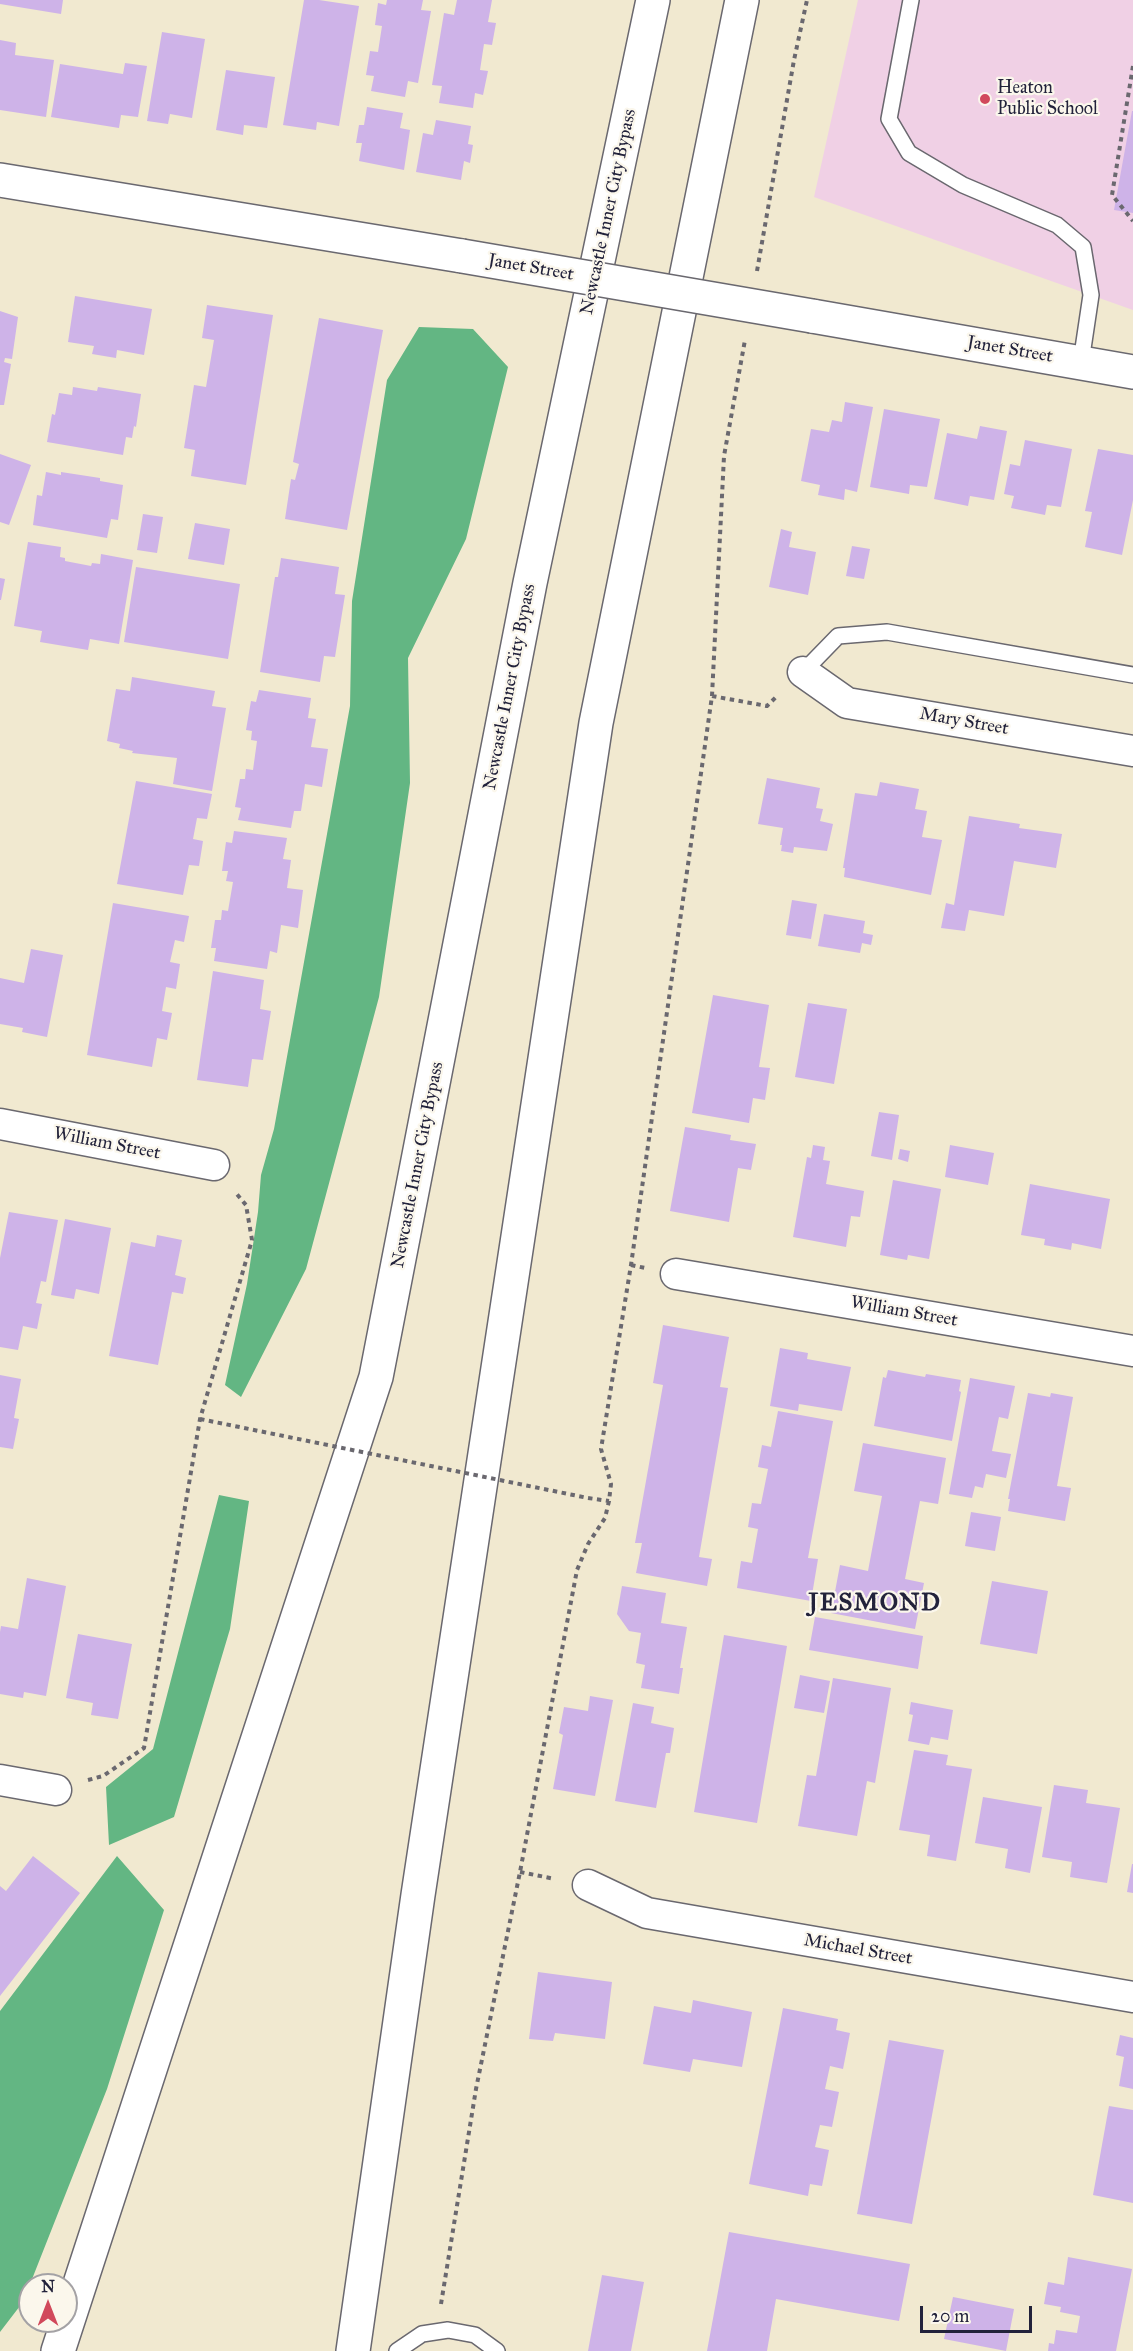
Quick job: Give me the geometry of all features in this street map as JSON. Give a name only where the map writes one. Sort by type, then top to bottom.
[{"type":"main road","name":"Newcastle Inner City Bypass","points":[[58,2351],[376,1377],[530,583],[654,0]]},
{"type":"main road","points":[[353,2351],[416,1907],[596,723],[742,0]]},
{"type":"main road","name":"Janet Street","points":[[0,180],[462,256],[1133,372]]},
{"type":"street","name":"Mary Street","points":[[803,672],[847,702],[1133,751]]},
{"type":"street","name":"William Street","points":[[0,1124],[214,1165]]},
{"type":"street","name":"William Street","points":[[676,1274],[1133,1351]]},
{"type":"street","points":[[0,1780],[56,1790]]},
{"type":"street","name":"Michael Street","points":[[588,1885],[647,1913],[1133,1997]]},
{"type":"lane","points":[[911,0],[889,119],[909,153],[963,185],[1057,225],[1083,247],[1091,295],[1081,362]]},
{"type":"lane","points":[[803,672],[838,636],[887,632],[1133,675]]},
{"type":"lane","points":[[396,2351],[415,2337],[436,2331],[458,2331],[475,2335],[497,2351]]},
{"type":"path","points":[[755,280],[794,60],[807,0]]},
{"type":"path","points":[[1133,66],[1112,195],[1133,221]]},
{"type":"path","points":[[436,2331],[476,2089],[577,1570],[588,1544],[605,1518],[609,1501],[611,1484],[602,1449],[712,696],[724,456],[745,339]]},
{"type":"path","points":[[712,696],[767,706],[803,672]]},
{"type":"path","points":[[56,1790],[103,1776],[144,1748],[200,1419],[252,1240],[246,1205],[214,1165]]},
{"type":"path","points":[[200,1419],[609,1501]]},
{"type":"shaded area","name":"Heaton Public School","points":[[858,0],[1133,0],[1133,310],[814,197]]},
{"type":"green space","points":[[419,327],[473,329],[508,367],[466,539],[408,658],[410,783],[379,997],[306,1269],[241,1397],[225,1385],[247,1284],[261,1175],[274,1129],[350,706],[352,601],[387,380]]},
{"type":"green space","points":[[219,1495],[249,1501],[230,1629],[174,1817],[109,1845],[106,1787],[153,1749]]},
{"type":"green space","points":[[117,1856],[164,1910],[107,2089],[34,2273],[18,2273],[18,2309],[0,2332],[0,2011]]},
{"type":"building","points":[[0,0],[63,0],[61,14],[0,4]]},
{"type":"building","points":[[304,0],[359,6],[339,126],[317,122],[316,130],[283,125]]},
{"type":"building","points":[[387,0],[423,0],[421,10],[431,11],[418,83],[408,81],[405,97],[371,91],[374,76],[366,75],[370,51],[378,52],[382,26],[375,25],[378,3],[386,5]]},
{"type":"building","points":[[457,0],[492,0],[488,22],[496,23],[492,45],[484,44],[480,70],[488,71],[483,95],[475,93],[473,108],[439,103],[442,86],[432,85],[444,13],[454,15]]},
{"type":"building","points":[[162,32],[205,39],[192,118],[170,114],[168,124],[147,121]]},
{"type":"building","points":[[0,40],[16,43],[15,55],[54,60],[46,117],[0,110]]},
{"type":"building","points":[[125,63],[147,66],[138,117],[121,115],[119,128],[51,117],[60,64],[123,74]]},
{"type":"building","points":[[226,70],[275,77],[267,128],[244,125],[243,135],[216,130]]},
{"type":"building","points":[[367,107],[403,113],[400,128],[410,130],[404,170],[359,161],[362,143],[356,143],[359,125],[364,125]]},
{"type":"building","points":[[1133,111],[1133,213],[1114,210]]},
{"type":"building","points":[[436,120],[471,126],[468,144],[473,145],[470,163],[464,161],[461,180],[416,172],[423,133],[433,135]]},
{"type":"building","points":[[75,296],[152,309],[144,355],[117,350],[116,358],[92,354],[94,346],[68,342]]},
{"type":"building","points":[[207,305],[273,315],[246,485],[191,476],[195,450],[184,448],[194,385],[206,387],[214,340],[202,338]]},
{"type":"building","points":[[0,311],[18,317],[12,359],[5,358],[4,362],[11,364],[4,405],[0,405]]},
{"type":"building","points":[[319,318],[383,330],[347,530],[285,519],[291,479],[295,480],[299,464],[293,462]]},
{"type":"building","points":[[73,387],[97,391],[98,387],[141,394],[136,427],[134,426],[132,438],[126,437],[123,455],[47,442],[52,414],[55,415],[59,393],[72,395]]},
{"type":"building","points":[[845,402],[873,407],[857,492],[845,489],[844,500],[818,495],[820,485],[801,481],[811,429],[829,432],[832,420],[842,422]]},
{"type":"building","points":[[884,409],[940,419],[927,487],[910,485],[909,494],[870,487]]},
{"type":"building","points":[[980,426],[1007,431],[994,500],[970,496],[968,506],[934,499],[947,433],[977,439]]},
{"type":"building","points":[[1025,440],[1072,449],[1061,507],[1047,505],[1045,515],[1011,508],[1014,496],[1004,494],[1010,464],[1020,466]]},
{"type":"building","points":[[1098,449],[1133,455],[1133,500],[1122,555],[1085,547],[1092,512],[1085,511]]},
{"type":"building","points":[[0,454],[31,465],[9,525],[0,522]]},
{"type":"building","points":[[46,472],[100,478],[100,481],[123,485],[118,520],[111,519],[107,538],[33,525],[37,495],[42,496]]},
{"type":"building","points":[[143,514],[163,517],[157,553],[137,550]]},
{"type":"building","points":[[195,523],[230,529],[224,565],[188,559]]},
{"type":"building","points":[[781,529],[792,532],[789,547],[816,552],[808,595],[769,587]]},
{"type":"building","points":[[28,542],[61,547],[60,557],[65,558],[65,561],[91,566],[92,563],[100,564],[101,554],[133,560],[119,644],[90,639],[88,650],[40,642],[42,631],[14,626]]},
{"type":"building","points":[[852,546],[870,549],[864,579],[846,576]]},
{"type":"building","points":[[281,558],[339,567],[335,594],[345,595],[335,657],[324,656],[320,682],[260,672],[275,577],[278,577]]},
{"type":"building","points":[[136,567],[240,584],[228,659],[124,642]]},
{"type":"building","points":[[0,578],[5,579],[1,600],[0,600]]},
{"type":"building","points":[[132,677],[215,691],[212,706],[226,708],[212,791],[173,784],[177,758],[132,753],[133,751],[119,748],[120,744],[107,741],[116,689],[130,691]]},
{"type":"building","points":[[259,690],[311,698],[308,718],[316,719],[311,747],[328,749],[322,787],[305,784],[301,811],[294,811],[291,828],[238,820],[241,808],[235,807],[240,779],[245,779],[246,769],[253,770],[257,741],[251,740],[252,731],[246,730],[251,701],[256,702]]},
{"type":"building","points":[[767,778],[820,788],[816,808],[823,809],[820,821],[833,824],[827,851],[794,847],[793,853],[781,851],[783,828],[758,824]]},
{"type":"building","points":[[136,781],[212,794],[207,819],[197,818],[193,839],[203,841],[199,866],[189,865],[183,895],[117,884]]},
{"type":"building","points":[[880,782],[919,789],[915,809],[927,811],[922,837],[942,840],[931,895],[844,877],[845,868],[843,868],[855,793],[877,796]]},
{"type":"building","points":[[969,816],[1020,824],[1019,828],[1062,834],[1056,868],[1014,861],[1004,916],[969,910],[965,931],[941,928],[946,903],[954,905]]},
{"type":"building","points":[[234,831],[287,838],[283,859],[291,860],[287,888],[303,890],[298,928],[281,925],[277,953],[270,951],[267,969],[214,961],[216,948],[211,948],[215,920],[221,920],[222,910],[228,911],[233,882],[226,881],[228,871],[222,871],[226,842],[232,843]]},
{"type":"building","points":[[792,900],[817,904],[811,939],[786,935]]},
{"type":"building","points":[[113,903],[189,916],[184,942],[175,940],[170,962],[180,964],[176,989],[166,987],[162,1011],[172,1013],[167,1040],[157,1038],[152,1067],[87,1055]]},
{"type":"building","points":[[824,914],[865,921],[863,933],[873,935],[871,945],[862,943],[860,953],[818,946]]},
{"type":"building","points":[[31,949],[63,955],[47,1037],[22,1032],[23,1028],[0,1024],[0,978],[24,983]]},
{"type":"building","points":[[213,971],[264,980],[260,1009],[271,1011],[263,1060],[252,1059],[248,1087],[197,1080]]},
{"type":"building","points":[[713,995],[769,1005],[759,1067],[770,1068],[765,1100],[753,1098],[749,1123],[692,1113]]},
{"type":"building","points":[[808,1003],[847,1009],[834,1084],[795,1077]]},
{"type":"building","points":[[879,1112],[899,1115],[892,1160],[871,1156]]},
{"type":"building","points":[[685,1127],[731,1135],[730,1140],[756,1144],[751,1170],[738,1168],[729,1222],[670,1211]]},
{"type":"building","points":[[813,1145],[825,1147],[823,1160],[830,1161],[826,1184],[864,1191],[860,1217],[851,1216],[846,1247],[793,1237],[807,1157],[811,1158]]},
{"type":"building","points":[[950,1145],[994,1153],[988,1185],[945,1177]]},
{"type":"building","points":[[900,1149],[910,1151],[908,1162],[898,1159]]},
{"type":"building","points":[[893,1180],[941,1189],[929,1259],[908,1255],[907,1260],[880,1255]]},
{"type":"building","points":[[1030,1184],[1110,1199],[1101,1249],[1072,1243],[1071,1250],[1044,1245],[1045,1239],[1021,1235]]},
{"type":"building","points":[[9,1212],[58,1220],[46,1282],[41,1281],[36,1303],[42,1304],[37,1329],[23,1326],[18,1350],[0,1347],[0,1258]]},
{"type":"building","points":[[65,1219],[111,1228],[99,1294],[76,1289],[74,1299],[51,1295]]},
{"type":"building","points":[[157,1235],[182,1240],[175,1275],[186,1278],[183,1294],[172,1292],[158,1365],[109,1356],[131,1242],[155,1247]]},
{"type":"building","points":[[663,1325],[729,1337],[720,1387],[728,1388],[699,1557],[712,1559],[707,1586],[636,1573],[642,1543],[635,1543],[663,1385],[653,1383]]},
{"type":"building","points":[[780,1348],[808,1353],[807,1359],[851,1367],[842,1411],[799,1404],[798,1411],[770,1406]]},
{"type":"building","points":[[888,1370],[925,1377],[926,1374],[961,1380],[952,1441],[874,1426],[883,1377],[886,1378]]},
{"type":"building","points":[[0,1375],[21,1379],[14,1418],[19,1419],[13,1449],[0,1447]]},
{"type":"building","points":[[970,1378],[1015,1386],[1008,1419],[999,1417],[992,1451],[1011,1454],[1006,1478],[986,1474],[983,1488],[975,1486],[972,1498],[949,1494]]},
{"type":"building","points":[[1028,1393],[1050,1397],[1051,1393],[1073,1397],[1057,1486],[1071,1488],[1065,1521],[1008,1511],[1010,1499],[1008,1499]]},
{"type":"building","points":[[778,1411],[833,1421],[808,1558],[818,1559],[811,1601],[737,1588],[741,1561],[752,1563],[758,1529],[748,1527],[752,1503],[761,1504],[768,1469],[758,1467],[762,1445],[771,1447]]},
{"type":"building","points":[[863,1443],[946,1458],[938,1504],[920,1501],[905,1579],[924,1583],[915,1629],[831,1613],[840,1565],[868,1571],[882,1496],[854,1491]]},
{"type":"building","points":[[971,1512],[1001,1517],[995,1551],[965,1546]]},
{"type":"building","points":[[27,1578],[66,1586],[46,1696],[24,1692],[23,1698],[0,1694],[0,1632],[1,1626],[18,1629]]},
{"type":"building","points":[[992,1581],[1048,1591],[1037,1654],[980,1644]]},
{"type":"building","points":[[622,1586],[666,1593],[661,1623],[687,1627],[680,1668],[683,1668],[679,1694],[641,1688],[645,1665],[636,1663],[641,1633],[629,1631],[617,1614]]},
{"type":"building","points":[[815,1617],[923,1636],[918,1669],[809,1650]]},
{"type":"building","points":[[78,1634],[132,1644],[118,1719],[91,1715],[93,1703],[66,1698]]},
{"type":"building","points":[[724,1635],[787,1646],[757,1823],[694,1812]]},
{"type":"building","points":[[800,1675],[830,1681],[824,1713],[794,1708]]},
{"type":"building","points":[[833,1678],[891,1688],[875,1783],[867,1781],[857,1836],[798,1826],[807,1775],[816,1776]]},
{"type":"building","points":[[590,1696],[613,1700],[595,1796],[553,1789],[563,1735],[559,1733],[564,1707],[588,1711]]},
{"type":"building","points":[[911,1702],[953,1710],[948,1740],[931,1737],[929,1745],[908,1741],[913,1715],[909,1714]]},
{"type":"building","points":[[633,1703],[654,1707],[651,1723],[674,1728],[670,1753],[666,1753],[656,1808],[615,1801]]},
{"type":"building","points":[[914,1750],[948,1755],[946,1765],[972,1769],[956,1861],[927,1856],[930,1835],[899,1830]]},
{"type":"building","points":[[1054,1785],[1088,1790],[1086,1803],[1120,1808],[1107,1883],[1070,1877],[1072,1862],[1042,1857]]},
{"type":"building","points":[[983,1797],[1042,1807],[1030,1873],[1005,1868],[1008,1849],[975,1843]]},
{"type":"building","points":[[33,1856],[80,1893],[0,1996],[0,1886],[6,1891]]},
{"type":"building","points":[[1133,1864],[1133,1893],[1127,1892]]},
{"type":"building","points":[[538,1972],[612,1982],[605,2039],[555,2033],[553,2041],[529,2039]]},
{"type":"building","points":[[693,2000],[752,2012],[742,2067],[693,2059],[690,2072],[643,2064],[654,2006],[691,2013]]},
{"type":"building","points":[[783,2008],[838,2019],[836,2030],[850,2033],[843,2069],[830,2066],[825,2089],[839,2092],[832,2127],[820,2125],[815,2147],[829,2150],[822,2186],[810,2184],[808,2196],[749,2184]]},
{"type":"building","points":[[1120,2035],[1133,2038],[1133,2089],[1119,2086],[1124,2057],[1116,2055]]},
{"type":"building","points":[[889,2040],[944,2050],[912,2224],[857,2214]]},
{"type":"building","points":[[1109,2106],[1133,2110],[1133,2203],[1093,2195]]},
{"type":"building","points":[[729,2232],[910,2264],[899,2321],[776,2299],[767,2351],[707,2351]]},
{"type":"building","points":[[1068,2257],[1132,2269],[1116,2351],[1048,2351],[1049,2343],[1054,2344],[1056,2330],[1077,2333],[1080,2316],[1060,2312],[1061,2307],[1044,2304],[1048,2282],[1064,2285]]},
{"type":"building","points":[[602,2275],[644,2282],[631,2351],[588,2351]]},
{"type":"building","points":[[953,2297],[1014,2309],[1006,2351],[944,2339]]},
{"type":"place","name":"Heaton Public School","points":[[985,99]]},
{"type":"district","name":"JESMOND","points":[[875,1604]]}]
